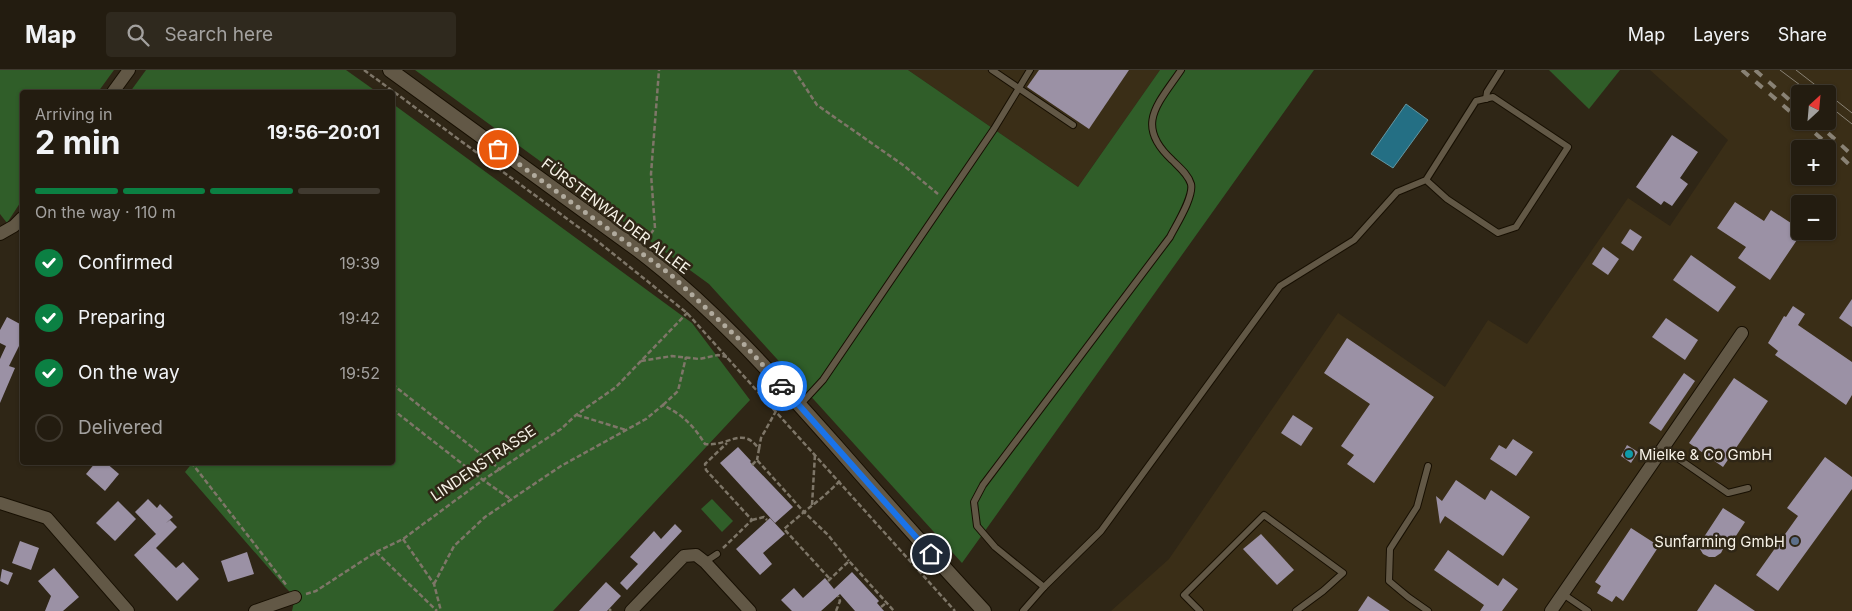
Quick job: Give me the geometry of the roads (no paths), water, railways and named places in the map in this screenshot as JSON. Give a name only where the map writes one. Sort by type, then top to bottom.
[{"type":"main road","name":"FÜRSTENWALDER ALLEE","points":[[390,70],[638,250],[670,274],[699,300],[741,341],[800,405],[984,611]]},
{"type":"street","points":[[114,90],[129,70]]},
{"type":"street","points":[[0,232],[14,226],[20,220]]},
{"type":"street","points":[[1551,611],[1742,333]]},
{"type":"street","points":[[0,502],[46,518],[128,611]]},
{"type":"street","points":[[631,611],[684,556],[700,559],[750,611]]},
{"type":"street","points":[[255,611],[295,597]]},
{"type":"lane","points":[[992,70],[1073,125]]},
{"type":"lane","points":[[800,405],[823,380],[994,129],[1030,70]]},
{"type":"lane","points":[[1044,587],[995,546],[977,526],[974,502],[983,485],[1170,237],[1190,197],[1192,185],[1185,172],[1166,154],[1153,137],[1152,116],[1181,70]]},
{"type":"lane","points":[[1486,99],[1487,92],[1501,70]]},
{"type":"lane","points":[[1023,611],[1044,587],[1101,532],[1280,286],[1354,240],[1397,192],[1426,180],[1476,101],[1493,98],[1568,147],[1516,227],[1498,233],[1447,199],[1426,180]]},
{"type":"lane","points":[[1663,448],[1728,493],[1748,488]]},
{"type":"lane","points":[[1428,466],[1418,507],[1390,549],[1389,581],[1428,611]]},
{"type":"lane","points":[[1200,611],[1184,595],[1264,515],[1343,573],[1296,611]]},
{"type":"lane","points":[[700,559],[717,554]]},
{"type":"lane","points":[[1563,594],[1588,611]]},
{"type":"water","points":[[1406,104],[1428,120],[1393,168],[1371,154]]},
{"type":"tram line","points":[[1780,70],[1800,85]]},
{"type":"tram line","points":[[1796,70],[1815,85]]},
{"type":"tram line","points":[[1836,100],[1852,113]]},
{"type":"tram line","points":[[1836,111],[1852,124]]},
{"type":"railway","points":[[1742,70],[1791,112]]},
{"type":"railway","points":[[1755,70],[1791,101]]},
{"type":"railway","points":[[1812,130],[1852,167]]},
{"type":"railway","points":[[1825,130],[1852,155]]},
{"type":"place","name":"Mielke & Co GmbH","points":[[1629,454]]},
{"type":"place","name":"Sunfarming GmbH","points":[[1795,541]]}]
